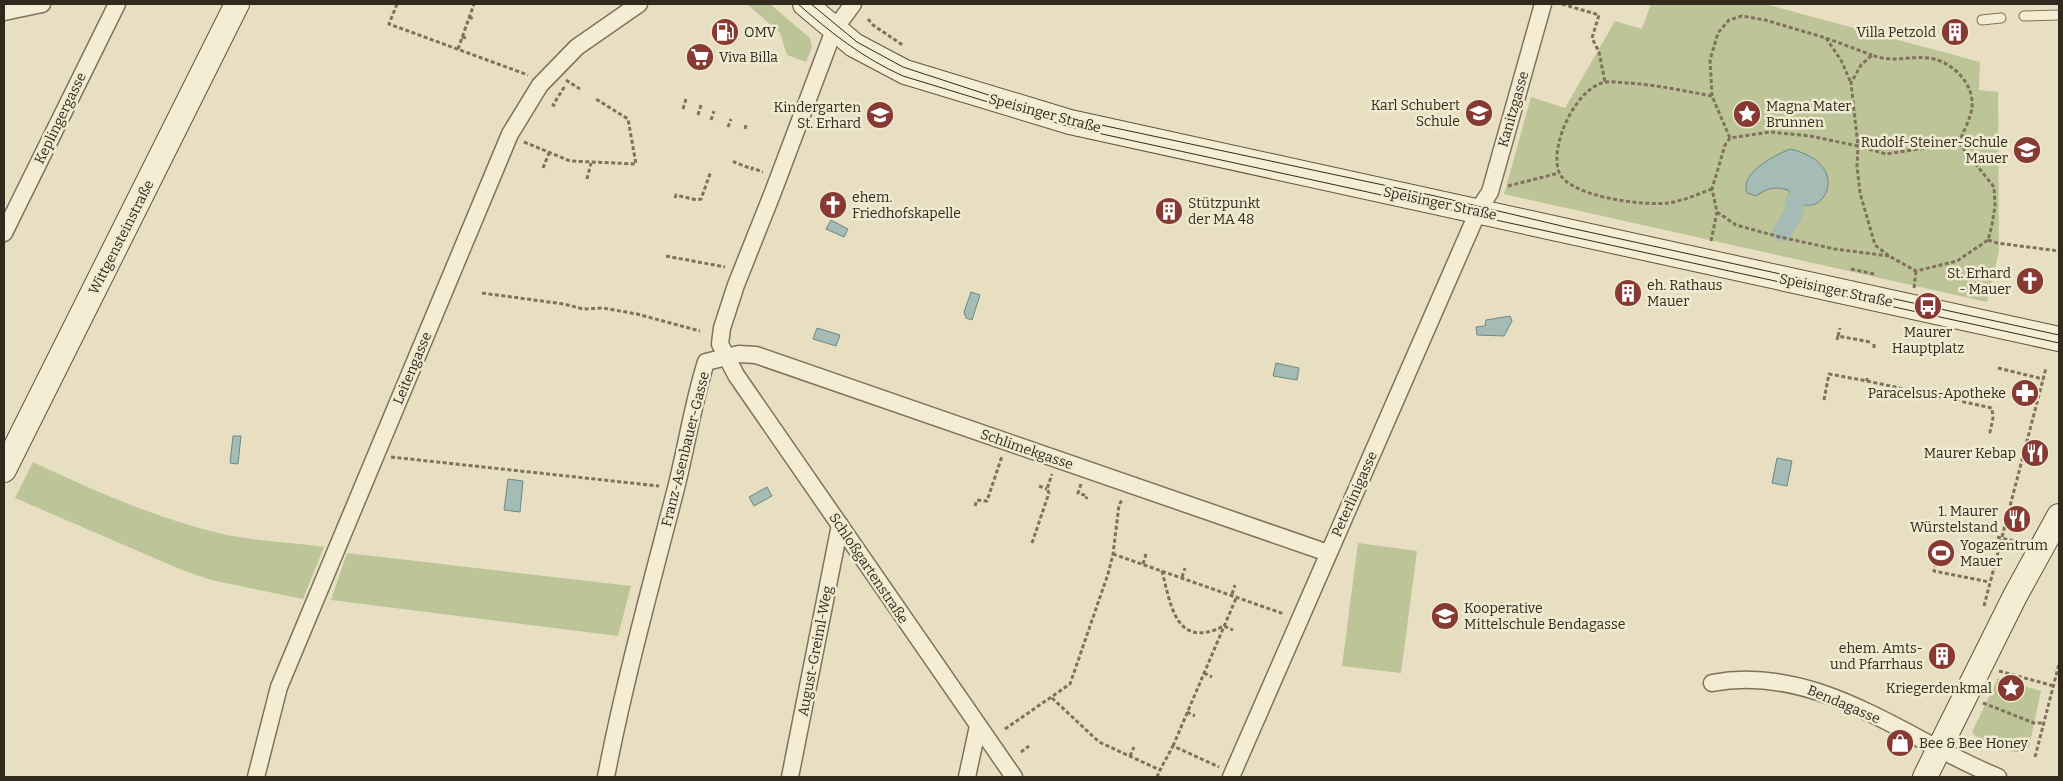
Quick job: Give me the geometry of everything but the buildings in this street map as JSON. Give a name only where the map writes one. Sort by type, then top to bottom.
[{"type":"main road","name":"Wittgensteinstraße","points":[[4,470],[237,4]]},
{"type":"main road","name":"Speisinger Straße","points":[[805,4],[854,45],[904,72],[1070,122],[1479,211],[1597,239],[2059,338]]},
{"type":"main road","points":[[829,4],[834,30]]},
{"type":"main road","points":[[1927,774],[2015,596],[2059,516]]},
{"type":"street","points":[[4,12],[42,4]]},
{"type":"street","name":"Keplingergasse","points":[[4,233],[117,4]]},
{"type":"street","name":"Leitengasse","points":[[256,777],[279,687],[510,134],[540,86],[577,47],[638,4]]},
{"type":"street","points":[[725,357],[720,344],[720,336],[736,285],[834,30],[853,4]]},
{"type":"street","name":"Kanitzgasse","points":[[1479,211],[1490,192],[1543,4]]},
{"type":"street","name":"Peterlinigasse","points":[[1227,773],[1300,620],[1479,211]]},
{"type":"street","name":"Schlimekgasse","points":[[725,357],[739,354],[756,356],[1328,553]]},
{"type":"street","name":"Schloßgartenstraße","points":[[725,357],[1014,777]]},
{"type":"street","name":"Franz-Asenbauer-Gasse","points":[[606,777],[614,734],[676,489],[700,381],[706,362],[725,357]]},
{"type":"street","name":"August-Greiml-Weg","points":[[790,777],[840,525]]},
{"type":"street","name":"Bendagasse","points":[[1712,683],[1733,679],[1760,680],[1793,684],[1823,692],[1975,768],[1998,777]]},
{"type":"street","points":[[967,777],[978,726]]},
{"type":"lane","points":[[2024,16],[2059,15]]},
{"type":"lane","points":[[1982,20],[2001,18]]},
{"type":"path","points":[[397,4],[395,14],[389,24],[533,77]]},
{"type":"path","points":[[458,49],[474,4]]},
{"type":"path","points":[[1562,4],[1598,15],[1592,38],[1599,52],[1605,82]]},
{"type":"path","points":[[1730,138],[1712,96],[1710,60],[1718,33],[1729,20],[1742,16],[1765,20],[1826,38],[1878,58],[1898,60],[1933,58],[1952,67],[1966,82],[1971,95],[1972,107],[1959,143]]},
{"type":"path","points":[[469,17],[474,19]]},
{"type":"path","points":[[462,36],[467,38]]},
{"type":"path","points":[[1826,38],[1842,60],[1851,83],[1858,146],[1857,166],[1860,193],[1876,245],[1889,256],[1916,271],[1956,261],[1988,240],[1995,206],[1994,187],[1959,143]]},
{"type":"path","points":[[1851,83],[1861,65],[1872,55]]},
{"type":"path","points":[[562,78],[580,89]]},
{"type":"path","points":[[555,106],[553,105],[568,81]]},
{"type":"path","points":[[1712,96],[1653,85],[1605,82],[1592,89],[1578,101],[1560,134],[1557,154],[1559,173],[1568,183],[1599,196],[1642,203],[1671,203],[1712,189]]},
{"type":"path","points":[[522,140],[570,162],[636,164],[628,119],[612,107],[596,99]]},
{"type":"path","points":[[683,109],[686,99]]},
{"type":"path","points":[[698,115],[701,106]]},
{"type":"path","points":[[711,120],[714,111]]},
{"type":"path","points":[[728,127],[731,119]]},
{"type":"path","points":[[1711,244],[1717,212],[1712,189],[1725,145],[1730,138],[1770,132],[1810,136],[1886,154],[1959,143]]},
{"type":"path","points":[[543,168],[549,153]]},
{"type":"path","points":[[735,161],[762,172]]},
{"type":"path","points":[[587,179],[591,163]]},
{"type":"path","points":[[675,198],[676,195],[697,200],[701,199],[706,190],[711,171]]},
{"type":"path","points":[[1503,187],[1559,173]]},
{"type":"path","points":[[1717,212],[1736,225],[1780,237],[1835,249],[1889,256]]},
{"type":"path","points":[[1988,240],[1997,243],[2059,251]]},
{"type":"path","points":[[666,256],[720,266]]},
{"type":"path","points":[[1851,270],[1874,274]]},
{"type":"path","points":[[482,293],[583,308],[604,308],[628,312],[700,331]]},
{"type":"path","points":[[1840,328],[1837,338],[1870,342]]},
{"type":"path","points":[[1874,343],[1874,348]]},
{"type":"path","points":[[1998,368],[2043,379]]},
{"type":"path","points":[[1984,606],[1999,537],[2024,440],[2046,368]]},
{"type":"path","points":[[1824,400],[1829,374],[1867,379],[1992,408],[1993,418],[1990,432],[1992,433]]},
{"type":"path","points":[[385,457],[659,486]]},
{"type":"path","points":[[975,506],[977,500],[987,501],[1001,459]]},
{"type":"path","points":[[1032,543],[1048,493],[1047,489],[1051,476]]},
{"type":"path","points":[[1039,486],[1047,489]]},
{"type":"path","points":[[1080,486],[1078,493],[1087,496],[1086,498]]},
{"type":"path","points":[[1005,730],[1052,698],[1070,684],[1074,677],[1103,592],[1113,554],[1119,504],[1124,499]]},
{"type":"path","points":[[1999,537],[2018,542]]},
{"type":"path","points":[[1941,553],[1938,553],[1934,571],[1989,582]]},
{"type":"path","points":[[1113,554],[1232,594],[1300,620]]},
{"type":"path","points":[[1143,564],[1146,554]]},
{"type":"path","points":[[1182,577],[1185,568]]},
{"type":"path","points":[[1162,570],[1171,607],[1176,618],[1183,626],[1198,633],[1205,633],[1224,626],[1233,630]]},
{"type":"path","points":[[1232,594],[1235,585]]},
{"type":"path","points":[[1157,777],[1173,746],[1237,596]]},
{"type":"path","points":[[2035,757],[2059,664]]},
{"type":"path","points":[[1999,671],[2054,686]]},
{"type":"path","points":[[1204,673],[1212,677]]},
{"type":"path","points":[[1052,698],[1099,742],[1160,770]]},
{"type":"path","points":[[1983,702],[2034,723],[2044,723]]},
{"type":"path","points":[[1187,712],[1195,716]]},
{"type":"path","points":[[1021,752],[1030,746]]},
{"type":"path","points":[[1173,746],[1227,773]]},
{"type":"path","points":[[1130,756],[1134,747]]},
{"type":"green space","points":[[747,4],[770,4],[810,38],[812,47],[806,62],[787,55],[780,33]]},
{"type":"green space","points":[[1651,4],[1765,4],[1980,62],[1979,90],[1998,92],[1999,251],[1987,302],[1504,194],[1531,97],[1565,108],[1615,21],[1642,29]]},
{"type":"green space","points":[[33,462],[126,503],[197,528],[260,540],[324,547],[303,599],[211,580],[182,570],[15,498]]},
{"type":"green space","points":[[1358,543],[1417,551],[1401,673],[1342,666]]},
{"type":"green space","points":[[347,553],[631,586],[618,636],[331,600]]},
{"type":"green space","points":[[1998,678],[2041,691],[2029,747],[2023,752],[1995,747],[1972,732]]},
{"type":"water","name":"Magna Mater Brunnen","points":[[1747,102],[1756,105],[1759,114],[1756,123],[1747,126],[1738,123],[1735,114],[1738,105]]},
{"type":"water","points":[[1790,149],[1812,158],[1824,169],[1828,182],[1826,193],[1819,202],[1809,205],[1798,202],[1788,190],[1779,188],[1764,191],[1756,196],[1747,193],[1748,179],[1753,172],[1768,160]]},
{"type":"water","points":[[831,220],[848,229],[844,237],[826,229]]},
{"type":"water","points":[[971,292],[980,295],[972,320],[966,318],[964,312]]},
{"type":"water","points":[[1510,316],[1512,321],[1504,336],[1477,335],[1476,327],[1485,326],[1486,320]]},
{"type":"water","points":[[817,328],[840,335],[836,346],[813,339]]},
{"type":"water","points":[[1276,363],[1299,368],[1297,380],[1273,376]]},
{"type":"water","points":[[233,436],[241,436],[238,464],[230,463]]},
{"type":"water","points":[[1777,458],[1792,461],[1787,486],[1772,483]]},
{"type":"water","points":[[508,479],[523,481],[520,512],[504,510]]},
{"type":"water","points":[[767,487],[772,496],[754,506],[749,497]]},
{"type":"waterway","points":[[1782,232],[1793,214],[1795,201]]},
{"type":"tram line","points":[[798,4],[848,44],[874,61],[903,76],[1070,127],[2059,343]]},
{"type":"tram line","points":[[811,4],[857,42],[903,67],[1016,104],[1073,119],[1435,196],[1566,227],[2059,335]]},
{"type":"place","name":"OMV","points":[[725,32]]},
{"type":"place","name":"Villa Petzold","points":[[1955,32]]},
{"type":"place","name":"Viva Billa","points":[[700,57]]},
{"type":"place","name":"Karl Schubert Schule","points":[[1479,113]]},
{"type":"place","name":"Magna Mater Brunnen","points":[[1747,114]]},
{"type":"place","name":"Kindergarten St. Erhard","points":[[880,115]]},
{"type":"place","name":"Rudolf-Steiner-Schule Mauer","points":[[2027,150]]},
{"type":"place","name":"ehem. Friedhofskapelle","points":[[833,205]]},
{"type":"place","name":"Stützpunkt der MA 48","points":[[1169,211]]},
{"type":"place","name":"St. Erhard - Mauer","points":[[2030,281]]},
{"type":"place","name":"eh. Rathaus Mauer","points":[[1628,293]]},
{"type":"place","name":"Maurer Hauptplatz","points":[[1928,306]]},
{"type":"place","name":"Paracelsus-Apotheke","points":[[2025,393]]},
{"type":"place","name":"Maurer Kebap","points":[[2035,453]]},
{"type":"place","name":"1. Maurer Würstelstand","points":[[2017,519]]},
{"type":"place","name":"Yogazentrum Mauer","points":[[1941,553]]},
{"type":"place","name":"Kooperative Mittelschule Bendagasse","points":[[1445,616]]},
{"type":"place","name":"ehem. Amts- und Pfarrhaus","points":[[1942,656]]},
{"type":"place","name":"Kriegerdenkmal","points":[[2011,688]]},
{"type":"place","name":"Bee & Bee Honey","points":[[1900,743]]}]
